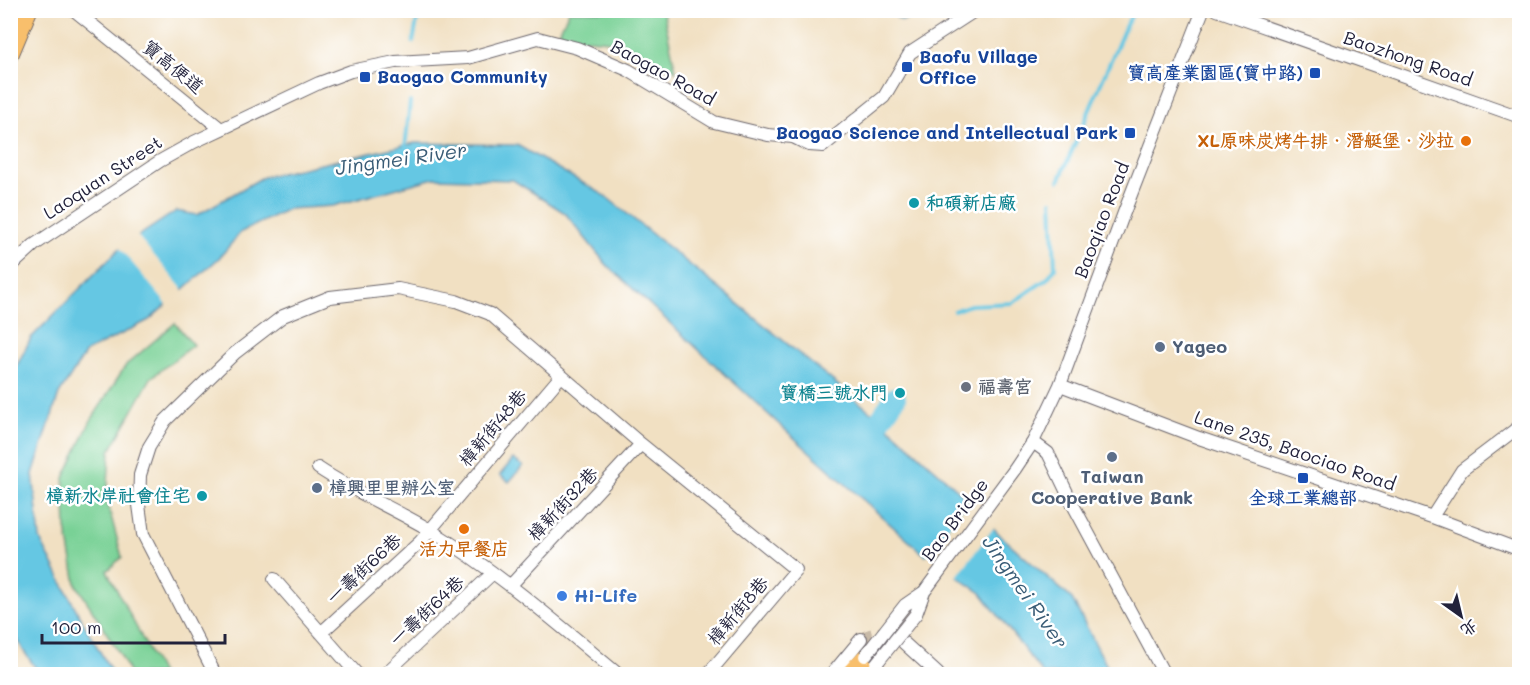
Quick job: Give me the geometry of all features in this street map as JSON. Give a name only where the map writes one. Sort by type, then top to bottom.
[{"type":"highway","points":[[10,18],[14,10]]},
{"type":"highway","points":[[10,53],[28,10]]},
{"type":"street","name":"寶高便道","points":[[74,10],[221,129]]},
{"type":"street","name":"Baogao Road","points":[[221,129],[319,83],[351,71],[395,62],[468,58],[538,38],[577,48],[627,70],[714,122],[768,135],[793,137],[809,145],[824,146],[884,97],[910,53],[976,10]]},
{"type":"street","name":"Baoqiao Road","points":[[1033,442],[1060,385],[1203,10]]},
{"type":"street","name":"Baozhong Road","points":[[1217,10],[1520,117]]},
{"type":"street","name":"Laoquan Street","points":[[10,267],[34,245],[137,174],[221,129]]},
{"type":"street","points":[[215,675],[143,534],[139,505],[140,475],[149,447],[165,421],[235,353],[283,316],[330,297],[398,289],[456,301],[489,314],[641,444]]},
{"type":"street","name":"樟新街48巷","points":[[430,530],[561,376]]},
{"type":"street","name":"Lane 235, Baociao Road","points":[[1060,385],[1200,438],[1432,517],[1520,550]]},
{"type":"street","points":[[1432,517],[1462,470],[1520,426]]},
{"type":"street","points":[[1033,442],[1048,453],[1164,675]]},
{"type":"street","name":"Bao Bridge","points":[[863,670],[916,614],[924,592],[1016,469],[1033,442]]},
{"type":"street","name":"樟新街8巷","points":[[641,444],[796,570],[708,675]]},
{"type":"street","name":"樟新街32巷","points":[[510,586],[641,444]]},
{"type":"street","points":[[318,468],[340,483],[430,530],[493,573],[618,675]]},
{"type":"street","name":"一壽街66巷","points":[[321,633],[420,542],[430,530]]},
{"type":"street","name":"一壽街64巷","points":[[385,675],[493,573]]},
{"type":"street","points":[[274,579],[357,675]]},
{"type":"street","points":[[832,675],[861,639]]},
{"type":"street","points":[[904,643],[938,675]]},
{"type":"green space","points":[[569,11],[663,11],[676,71],[620,42],[557,36]]},
{"type":"green space","points":[[175,323],[193,345],[151,378],[110,451],[107,501],[122,557],[107,571],[161,674],[130,674],[76,584],[66,528],[64,478],[90,422],[126,365]]},
{"type":"water","points":[[892,11],[919,11],[913,17],[902,21]]},
{"type":"water","name":"Jingmei River","points":[[415,143],[517,145],[604,195],[881,420],[960,492],[1000,535],[1072,599],[1111,674],[1043,674],[981,593],[920,551],[782,427],[606,264],[565,213],[513,180],[434,178],[333,206],[288,209],[241,232],[219,258],[149,320],[86,352],[59,394],[33,474],[40,539],[81,619],[113,674],[40,674],[23,650],[11,625],[11,377],[31,338],[119,249],[176,211],[197,215],[263,177]]},
{"type":"water","points":[[513,459],[523,466],[509,482],[500,475]]},
{"type":"pier","points":[[136,234],[185,292],[169,307],[118,246]]},
{"type":"pier","points":[[970,498],[995,526],[955,579],[925,558]]},
{"type":"waterway","points":[[413,42],[419,10]]},
{"type":"waterway","points":[[1059,181],[1126,25],[1135,10]]},
{"type":"waterway","name":"Jingmei River","points":[[405,149],[410,102]]},
{"type":"waterway","points":[[954,311],[970,305],[1012,303],[1047,279],[1055,268],[1052,201]]},
{"type":"waterway","points":[[865,442],[895,398]]},
{"type":"tunnel","points":[[861,639],[878,633],[904,643]]},
{"type":"place","name":"Baofu Village Office","points":[[907,67]]},
{"type":"place","name":"寶高產業園區(寶中路)","points":[[1315,73]]},
{"type":"place","name":"Baogao Community","points":[[365,77]]},
{"type":"place","name":"Baogao Science and Intellectual Park","points":[[1130,133]]},
{"type":"place","name":"XL原味炭烤牛排．潛艇堡．沙拉","points":[[1466,141]]},
{"type":"place","name":"和碩新店廠","points":[[914,203]]},
{"type":"place","name":"Yageo","points":[[1160,347]]},
{"type":"place","name":"福壽宮","points":[[966,387]]},
{"type":"place","name":"寶橋三號水門","points":[[900,393]]},
{"type":"place","name":"Taiwan Cooperative Bank","points":[[1112,457]]},
{"type":"place","name":"全球工業總部","points":[[1303,478]]},
{"type":"place","name":"樟興里里辦公室","points":[[317,488]]},
{"type":"place","name":"樟新水岸社會住宅","points":[[202,496]]},
{"type":"place","name":"活力早餐店","points":[[464,529]]},
{"type":"place","name":"Hi-Life","points":[[562,596]]}]
